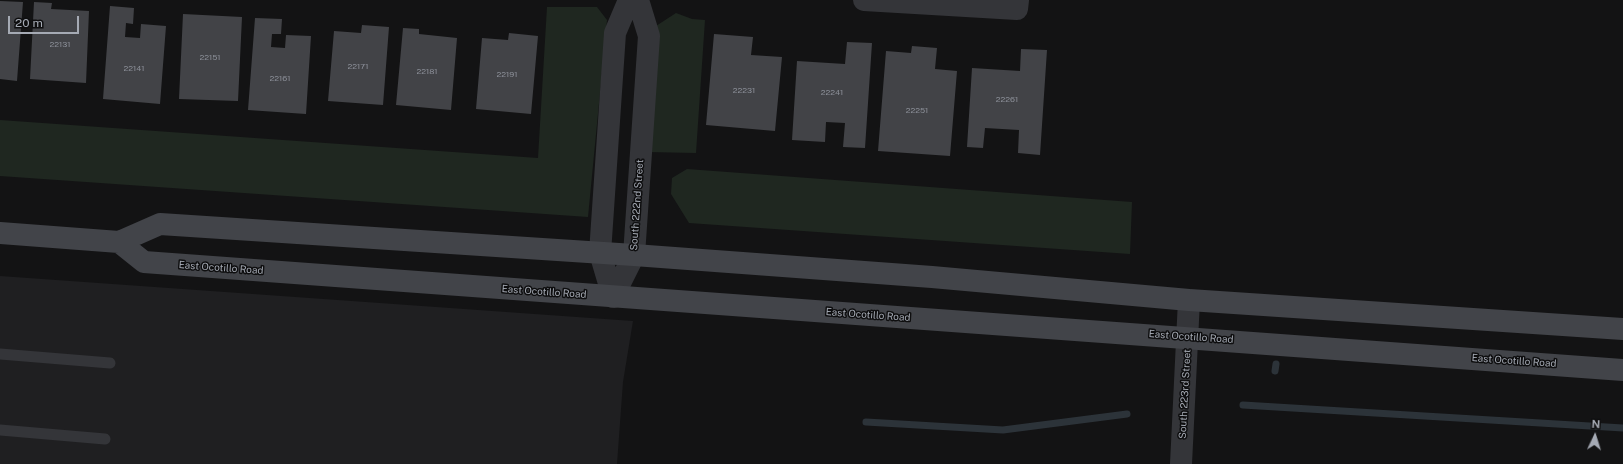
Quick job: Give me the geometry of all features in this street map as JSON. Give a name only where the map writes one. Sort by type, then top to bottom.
[{"type":"main road","points":[[0,234],[119,242],[160,224],[634,255],[932,277],[1189,300],[1623,329]]},
{"type":"main road","name":"East Ocotillo Road","points":[[119,242],[144,262],[1623,370]]},
{"type":"street","points":[[613,297],[600,253],[615,33],[629,0]]},
{"type":"street","name":"South 222nd Street","points":[[613,297],[634,255],[649,36],[638,0]]},
{"type":"street","points":[[864,0],[1017,4]]},
{"type":"street","name":"South 223rd Street","points":[[1182,464],[1189,300]]},
{"type":"lane","points":[[0,354],[110,363]]},
{"type":"lane","points":[[0,430],[105,439]]},
{"type":"shaded area","points":[[547,7],[597,7],[607,20],[588,217],[0,176],[0,120],[538,158]]},
{"type":"shaded area","points":[[676,13],[692,19],[705,20],[696,153],[647,152],[656,26]]},
{"type":"shaded area","points":[[687,169],[1132,202],[1130,254],[689,223],[671,194],[672,178]]},
{"type":"shaded area","points":[[0,276],[633,321],[623,382],[617,464],[0,464]]},
{"type":"building","points":[[0,1],[23,2],[17,81],[0,79]]},
{"type":"building","points":[[34,2],[52,3],[51,9],[89,11],[86,83],[30,79]]},
{"type":"building","points":[[110,6],[134,8],[133,24],[126,23],[125,37],[140,38],[141,24],[166,26],[160,104],[103,99]]},
{"type":"building","points":[[183,14],[242,17],[238,101],[179,99]]},
{"type":"building","points":[[255,18],[282,19],[281,34],[272,34],[271,47],[285,48],[286,35],[311,36],[306,114],[248,110]]},
{"type":"building","points":[[362,25],[389,27],[383,105],[328,101],[334,31],[361,33]]},
{"type":"building","points":[[403,28],[419,29],[419,34],[457,38],[451,110],[396,105]]},
{"type":"building","points":[[509,33],[538,36],[531,114],[476,109],[482,38],[508,40]]},
{"type":"building","points":[[714,34],[753,37],[751,55],[782,57],[775,131],[706,125]]},
{"type":"building","points":[[847,42],[872,43],[865,148],[843,147],[845,123],[826,122],[825,142],[792,140],[797,61],[845,64]]},
{"type":"building","points":[[912,46],[937,48],[935,69],[957,71],[950,156],[878,151],[886,51],[911,53]]},
{"type":"building","points":[[1021,49],[1047,50],[1040,155],[1018,153],[1019,130],[985,128],[983,148],[967,147],[972,68],[1020,71]]},
{"type":"waterway","points":[[1275,371],[1276,364]]},
{"type":"waterway","points":[[1243,405],[1623,428]]},
{"type":"waterway","points":[[866,422],[1003,430],[1127,414]]}]
